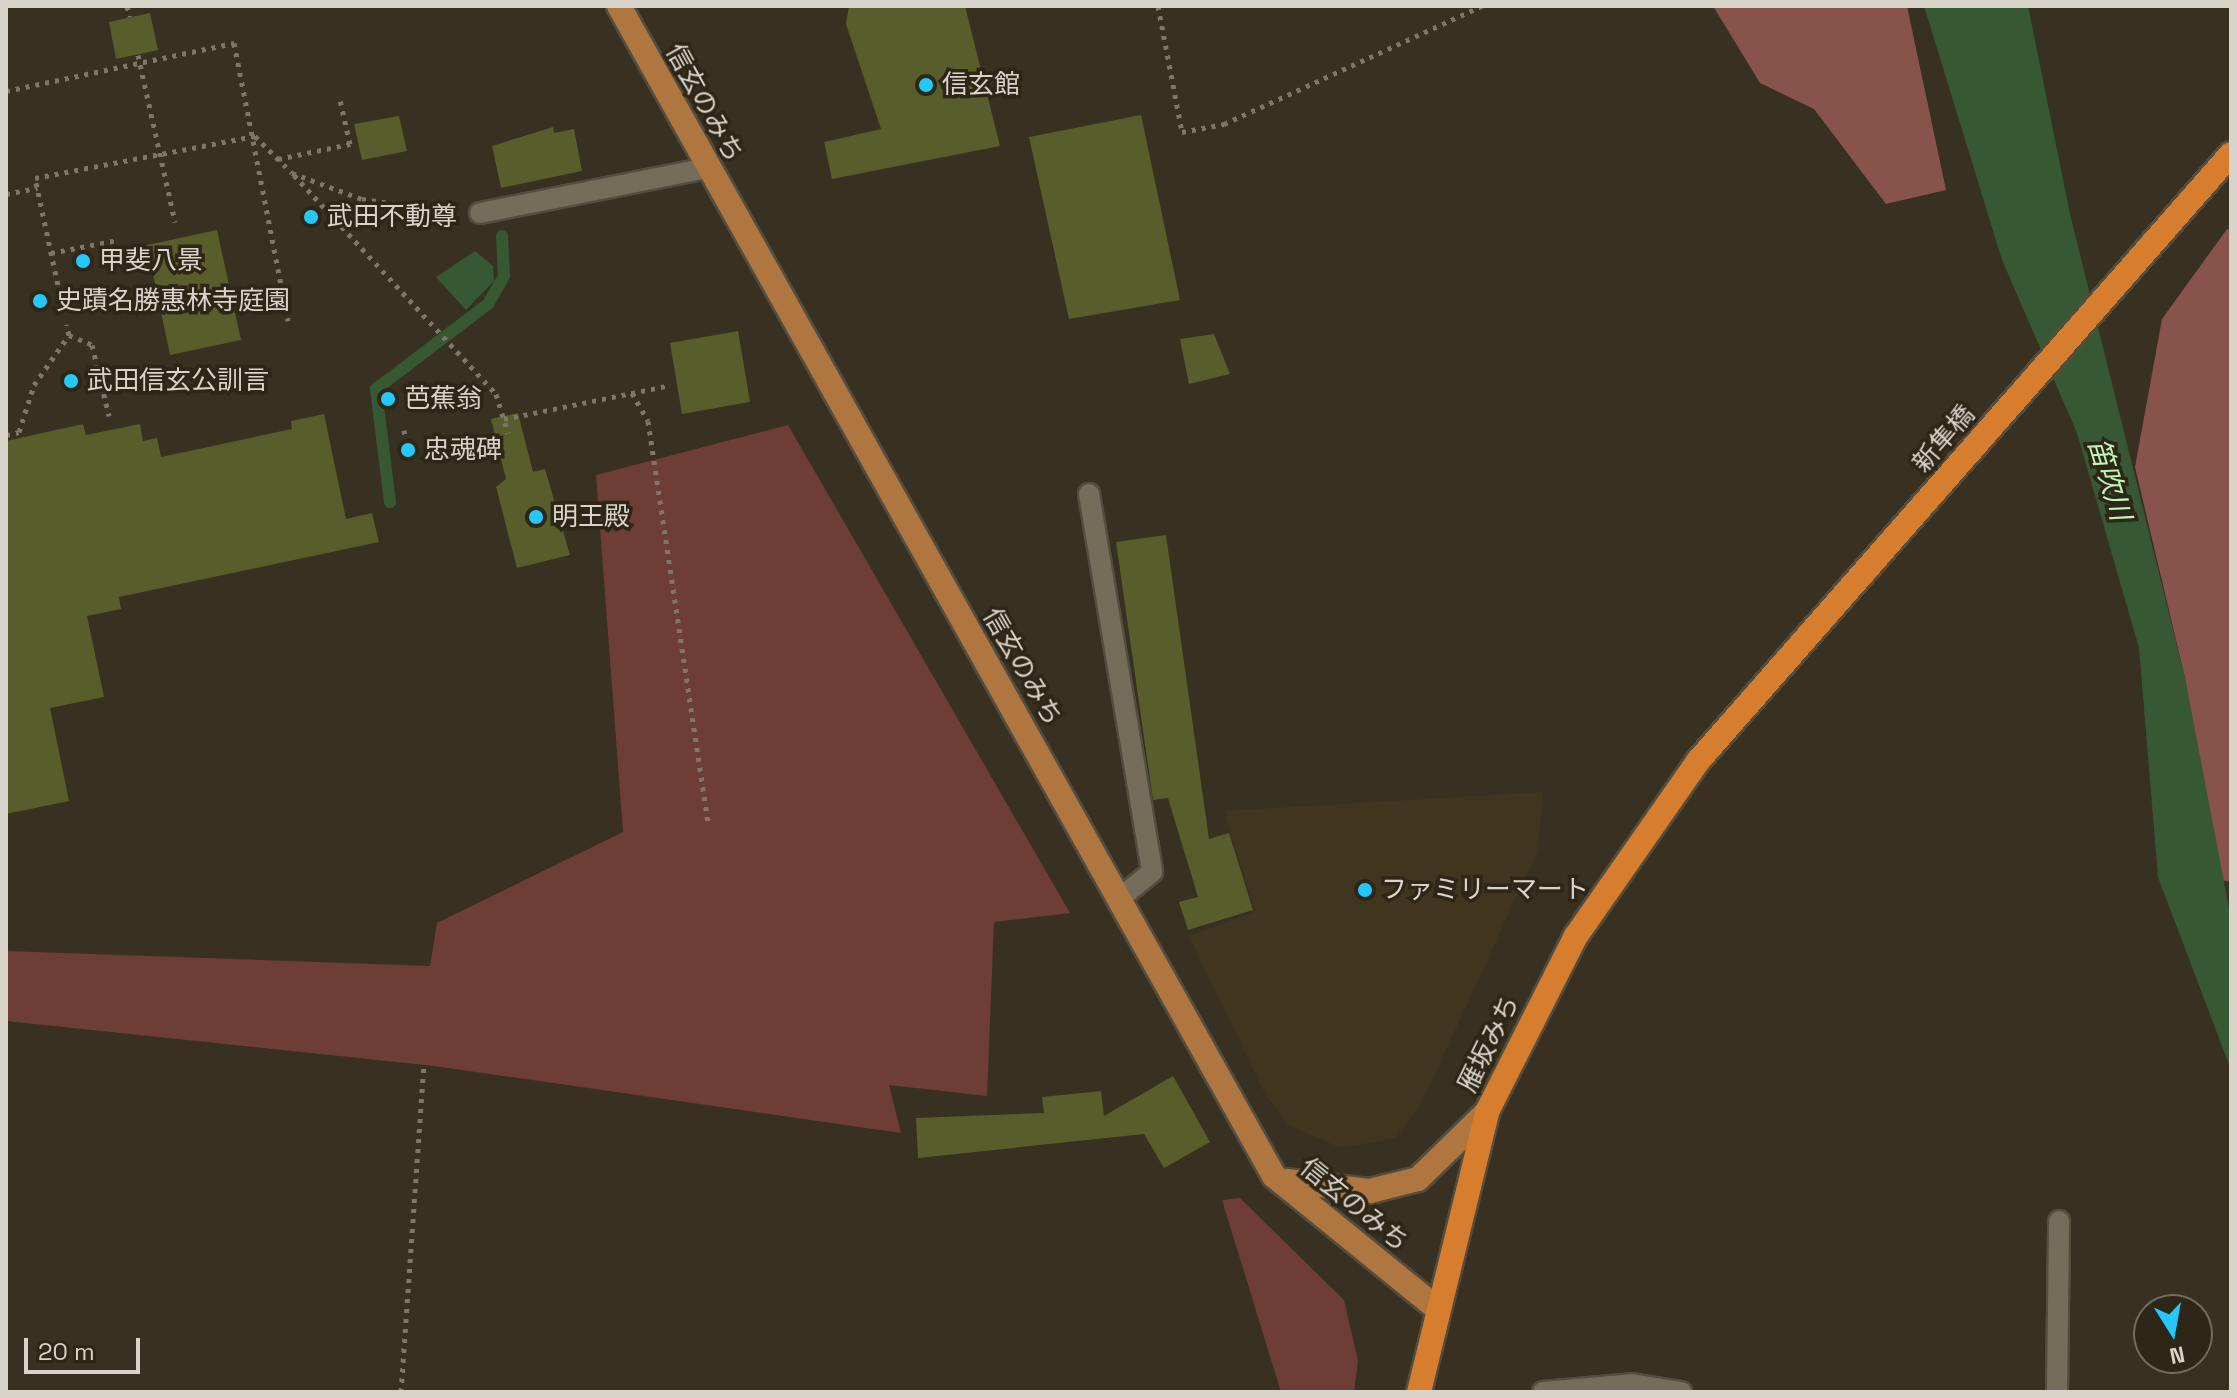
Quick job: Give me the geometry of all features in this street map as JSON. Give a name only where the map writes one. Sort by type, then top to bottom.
[{"type":"highway","name":"新隼橋","points":[[1699,760],[2231,154]]},
{"type":"highway","name":"雁坂みち","points":[[1419,1392],[1434,1306],[1487,1112],[1576,936],[1699,760]]},
{"type":"main road","name":"信玄のみち","points":[[619,6],[1121,897],[1274,1176],[1434,1306]]},
{"type":"main road","points":[[1274,1176],[1313,1189],[1370,1191],[1418,1179],[1487,1112]]},
{"type":"lane","points":[[480,213],[708,168]]},
{"type":"lane","points":[[1089,494],[1152,872],[1121,897]]},
{"type":"lane","points":[[2057,1392],[2059,1221]]},
{"type":"lane","points":[[1543,1392],[1632,1384],[1681,1392]]},
{"type":"path","points":[[127,6],[130,17]]},
{"type":"path","points":[[1158,6],[1182,132],[1224,124],[1482,6]]},
{"type":"path","points":[[6,91],[234,43],[255,136],[288,321]]},
{"type":"path","points":[[138,55],[175,222]]},
{"type":"path","points":[[278,159],[350,144],[340,100]]},
{"type":"path","points":[[62,304],[35,178],[255,136]]},
{"type":"path","points":[[255,136],[496,394],[508,433]]},
{"type":"path","points":[[292,173],[362,199],[480,213]]},
{"type":"path","points":[[6,194],[37,188]]},
{"type":"path","points":[[51,253],[117,240]]},
{"type":"path","points":[[66,324],[69,335]]},
{"type":"path","points":[[69,335],[92,345],[109,416]]},
{"type":"path","points":[[6,435],[19,432],[34,385],[69,335]]},
{"type":"path","points":[[504,419],[671,385]]},
{"type":"path","points":[[632,393],[648,421],[708,824]]},
{"type":"path","points":[[401,1392],[424,1064]]},
{"type":"shaded area","points":[[1713,6],[1907,6],[1946,190],[1886,204],[1814,109],[1760,83]]},
{"type":"shaded area","points":[[2227,229],[2231,230],[2231,882],[2218,879],[2185,678],[2135,467],[2162,319]]},
{"type":"shaded area","points":[[788,425],[1070,913],[994,922],[987,1096],[889,1085],[901,1133],[434,1066],[6,1021],[6,951],[430,966],[437,923],[623,832],[596,475]]},
{"type":"shaded area","points":[[1543,792],[1538,850],[1422,1102],[1396,1138],[1340,1148],[1288,1124],[1266,1096],[1189,936],[1255,912],[1224,811]]},
{"type":"shaded area","points":[[1240,1198],[1344,1300],[1358,1361],[1354,1392],[1281,1392],[1222,1200]]},
{"type":"water","name":"笛吹川","points":[[1924,6],[2028,6],[2070,214],[2185,678],[2231,918],[2231,1070],[2158,877],[2139,648],[2077,433],[2002,260]]},
{"type":"water","points":[[475,251],[493,266],[494,281],[466,310],[436,277]]},
{"type":"building","name":"信玄館","points":[[849,6],[965,6],[1000,146],[832,179],[824,142],[881,129],[846,24]]},
{"type":"building","points":[[150,13],[158,50],[116,59],[109,22]]},
{"type":"building","points":[[1141,115],[1180,300],[1069,319],[1029,137]]},
{"type":"building","points":[[399,116],[407,151],[362,160],[354,124]]},
{"type":"building","points":[[553,127],[554,133],[574,129],[582,171],[501,188],[492,146]]},
{"type":"building","points":[[217,230],[241,340],[170,355],[147,245]]},
{"type":"building","points":[[738,331],[750,402],[682,414],[670,343]]},
{"type":"building","points":[[1214,334],[1230,374],[1189,384],[1180,339]]},
{"type":"building","name":"明王殿","points":[[518,413],[533,472],[545,469],[570,555],[517,568],[496,487],[506,479],[491,419]]},
{"type":"building","points":[[324,414],[346,519],[372,513],[379,542],[119,597],[121,609],[87,616],[104,697],[50,708],[69,801],[6,814],[6,441],[83,424],[86,435],[140,424],[143,441],[157,438],[161,457],[292,429],[291,421]]},
{"type":"building","points":[[1166,535],[1209,839],[1229,833],[1253,910],[1188,930],[1179,902],[1198,897],[1168,798],[1153,800],[1116,542]]},
{"type":"building","points":[[1173,1076],[1210,1142],[1164,1168],[1144,1134],[918,1158],[916,1118],[1044,1113],[1042,1097],[1101,1091],[1104,1116]]},
{"type":"waterway","points":[[390,502],[376,389],[488,304],[504,276],[502,236]]},
{"type":"place","name":"信玄館","points":[[926,85]]},
{"type":"place","name":"武田不動尊","points":[[311,217]]},
{"type":"place","name":"甲斐八景","points":[[83,261]]},
{"type":"place","name":"史蹟名勝惠林寺庭園","points":[[40,301]]},
{"type":"place","name":"武田信玄公訓言","points":[[71,381]]},
{"type":"place","name":"芭蕉翁","points":[[388,399]]},
{"type":"place","name":"忠魂碑","points":[[408,450]]},
{"type":"place","name":"明王殿","points":[[536,517]]},
{"type":"place","name":"ファミリーマート","points":[[1365,890]]}]
